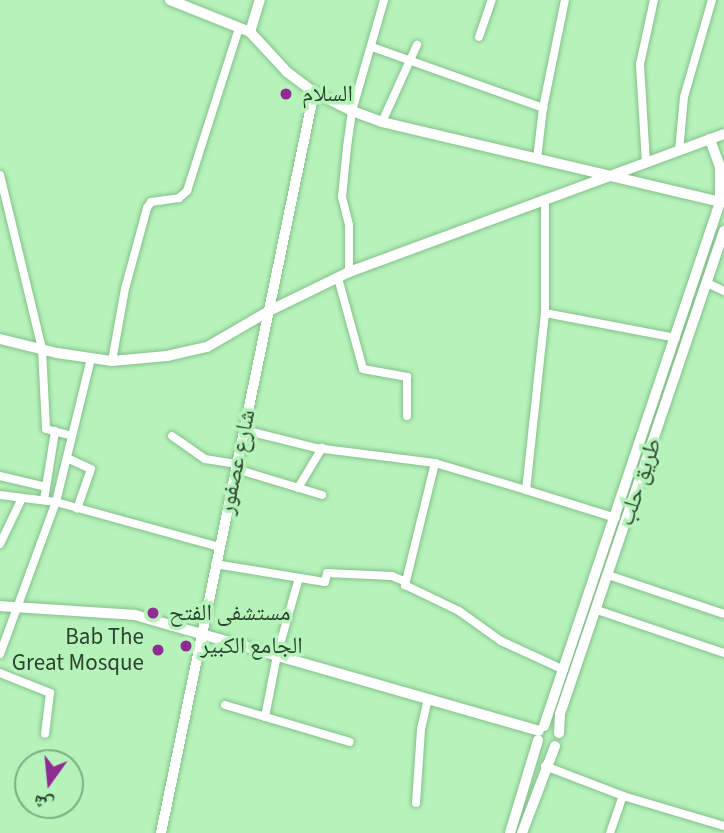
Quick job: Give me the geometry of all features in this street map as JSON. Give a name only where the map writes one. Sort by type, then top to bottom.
[{"type":"main road","points":[[170,0],[245,30],[288,72],[314,92],[352,111],[382,122],[720,202]]},
{"type":"main road","points":[[245,30],[260,0]]},
{"type":"main road","name":"شارع عصفور","points":[[161,833],[314,92]]},
{"type":"main road","points":[[0,339],[112,361],[167,356],[207,347],[269,311],[349,272],[724,134]]},
{"type":"main road","points":[[510,833],[540,733],[616,518],[720,202],[720,167],[710,139]]},
{"type":"main road","name":"طريق حلب","points":[[555,746],[560,715],[724,231]]},
{"type":"main road","points":[[0,606],[135,615],[540,733],[553,726],[559,733]]},
{"type":"main road","points":[[540,733],[545,747],[555,746]]},
{"type":"main road","points":[[522,833],[545,766],[555,746]]},
{"type":"street","points":[[349,272],[349,225],[342,197],[352,111],[384,0]]},
{"type":"street","points":[[479,37],[492,0]]},
{"type":"street","points":[[537,159],[543,108],[565,0]]},
{"type":"street","points":[[646,163],[640,64],[654,0]]},
{"type":"street","points":[[679,151],[684,97],[712,0]]},
{"type":"street","points":[[112,361],[125,289],[147,208],[151,202],[178,198],[187,191],[245,30]]},
{"type":"street","points":[[382,122],[417,45]]},
{"type":"street","points":[[372,47],[543,108]]},
{"type":"street","points":[[0,175],[42,349],[51,430],[44,500]]},
{"type":"street","points":[[526,490],[545,313],[545,202]]},
{"type":"street","points":[[338,278],[363,369],[407,377],[407,416]]},
{"type":"street","points":[[707,284],[724,291]]},
{"type":"street","points":[[545,313],[676,338]]},
{"type":"street","points":[[0,654],[56,502],[91,358]]},
{"type":"street","points":[[244,429],[322,448],[435,463],[616,518]]},
{"type":"street","points":[[51,430],[72,436]]},
{"type":"street","points":[[172,436],[205,459],[236,466],[322,495]]},
{"type":"street","points":[[298,488],[322,448]]},
{"type":"street","points":[[67,458],[91,469],[77,509]]},
{"type":"street","points":[[435,463],[405,585],[459,611],[501,641],[564,670]]},
{"type":"street","points":[[0,476],[46,487]]},
{"type":"street","points":[[0,495],[56,502],[219,547]]},
{"type":"street","points":[[0,544],[22,498]]},
{"type":"street","points":[[215,564],[325,582],[327,573],[392,576],[406,582]]},
{"type":"street","points":[[608,575],[724,614]]},
{"type":"street","points":[[265,717],[277,655],[299,578]]},
{"type":"street","points":[[597,610],[724,653]]},
{"type":"street","points":[[0,673],[50,693],[45,734]]},
{"type":"street","points":[[416,803],[421,729],[428,699]]},
{"type":"street","points":[[225,705],[350,742]]},
{"type":"street","points":[[545,766],[623,796],[724,827]]},
{"type":"street","points":[[610,833],[623,796]]},
{"type":"place","name":"السلام","points":[[286,94]]},
{"type":"place","name":"مستشفى الفتح","points":[[153,613]]},
{"type":"place","name":"الجامع الكبير","points":[[186,646]]},
{"type":"place","name":"Bab The Great Mosque","points":[[158,650]]}]
